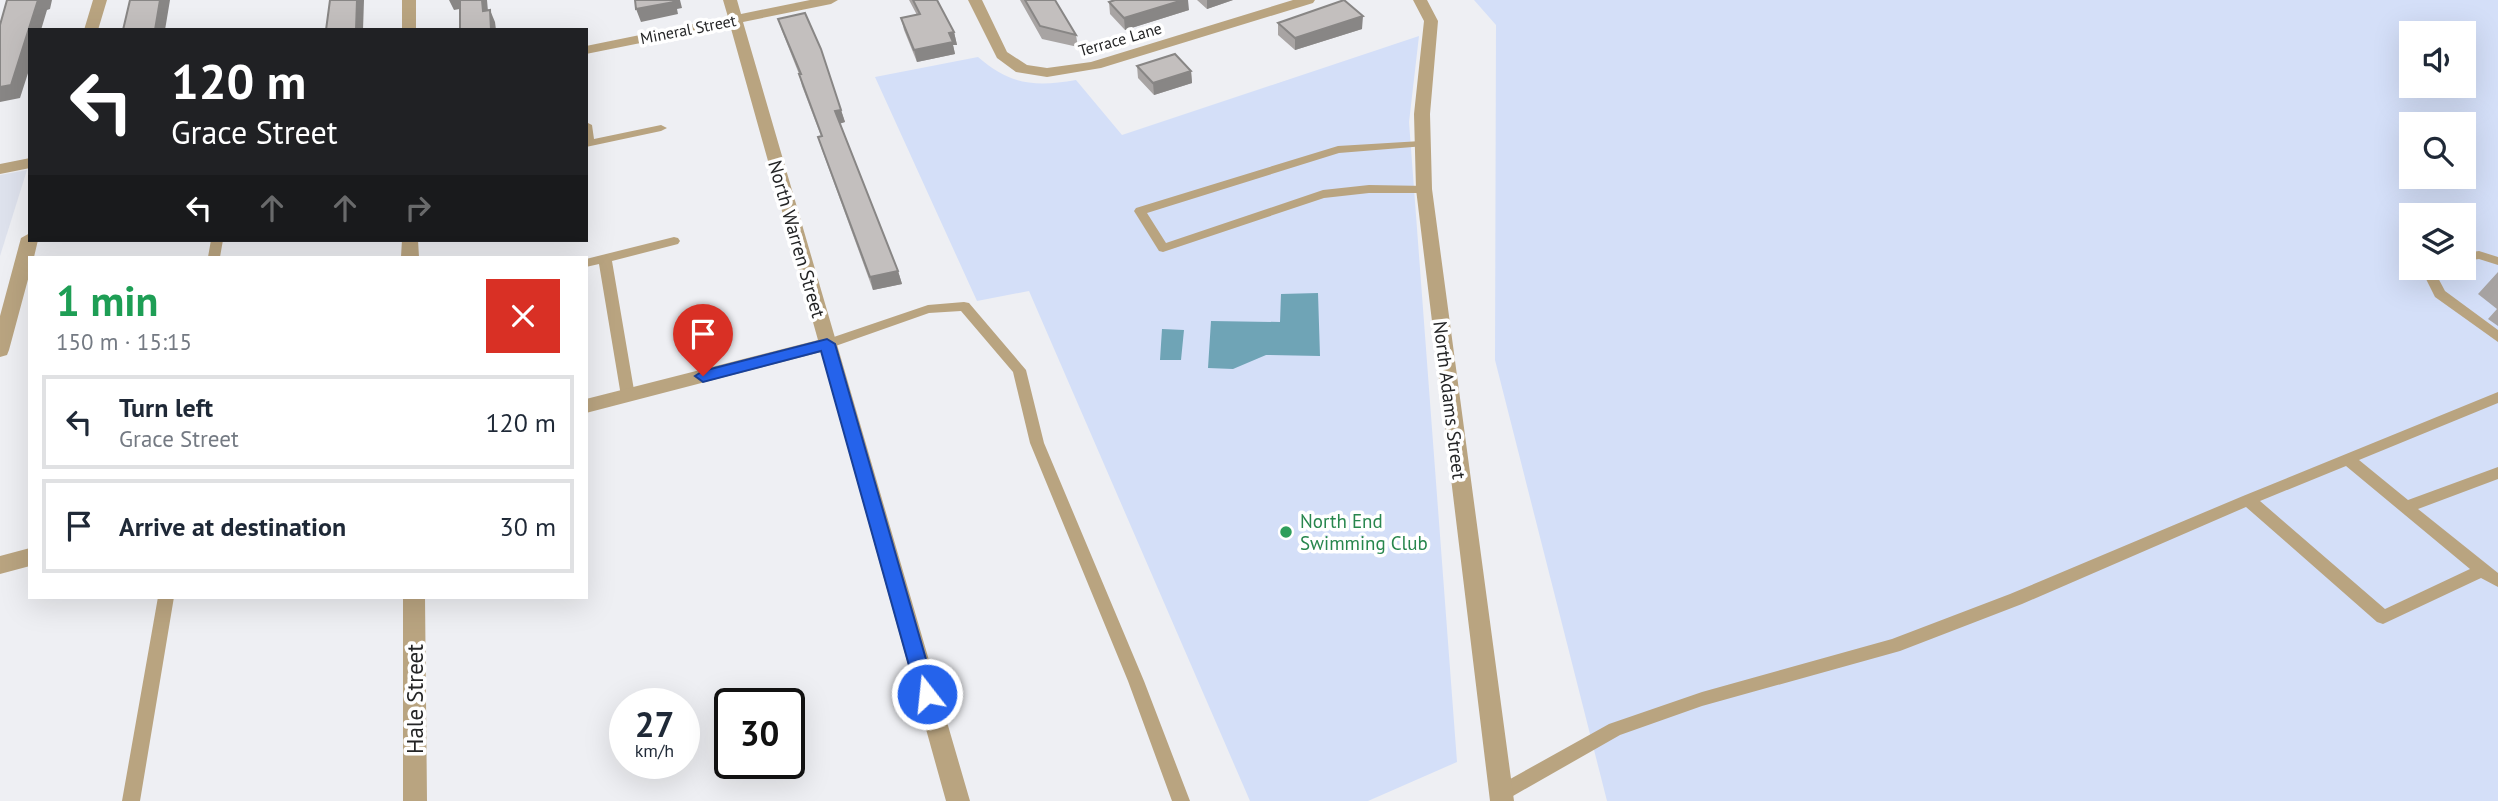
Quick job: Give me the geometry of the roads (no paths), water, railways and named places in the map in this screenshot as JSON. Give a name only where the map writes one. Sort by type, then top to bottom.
[{"type":"street","points":[[91,28],[100,0]]},
{"type":"street","points":[[409,0],[409,28]]},
{"type":"street","name":"North Warren Street","points":[[730,0],[958,801]]},
{"type":"street","name":"Mineral Street","points":[[588,50],[831,0]]},
{"type":"street","name":"Terrace Lane","points":[[975,0],[1003,56],[1026,69],[1061,72],[1096,65],[1308,0]]},
{"type":"street","name":"North Adams Street","points":[[1420,0],[1431,21],[1421,144],[1424,189],[1496,799]]},
{"type":"street","points":[[0,169],[28,163]]},
{"type":"street","points":[[0,349],[29,242]]},
{"type":"street","points":[[588,406],[827,344]]},
{"type":"street","points":[[0,565],[28,558]]},
{"type":"street","name":"Hale Street","points":[[414,599],[415,801]]},
{"type":"lane","points":[[588,144],[661,128]]},
{"type":"lane","points":[[1421,144],[1338,150],[1140,211],[1163,248],[1323,194],[1369,189],[1424,189]]},
{"type":"lane","points":[[588,263],[674,241]]},
{"type":"lane","points":[[2476,255],[2498,261]]},
{"type":"lane","points":[[604,259],[628,396]]},
{"type":"lane","points":[[2433,280],[2440,294],[2498,337]]},
{"type":"lane","points":[[827,344],[928,309],[964,306],[1019,370],[1037,443],[1136,681],[1181,801]]},
{"type":"lane","points":[[1496,799],[1615,729],[1702,699],[1894,646],[2016,599],[2498,397]]},
{"type":"lane","points":[[2348,459],[2482,570],[2498,580]]},
{"type":"lane","points":[[2406,507],[2498,473]]},
{"type":"lane","points":[[2248,500],[2383,617],[2498,563]]},
{"type":"lane","points":[[131,801],[166,599]]},
{"type":"place","name":"North End Swimming Club","points":[[1286,532]]}]
